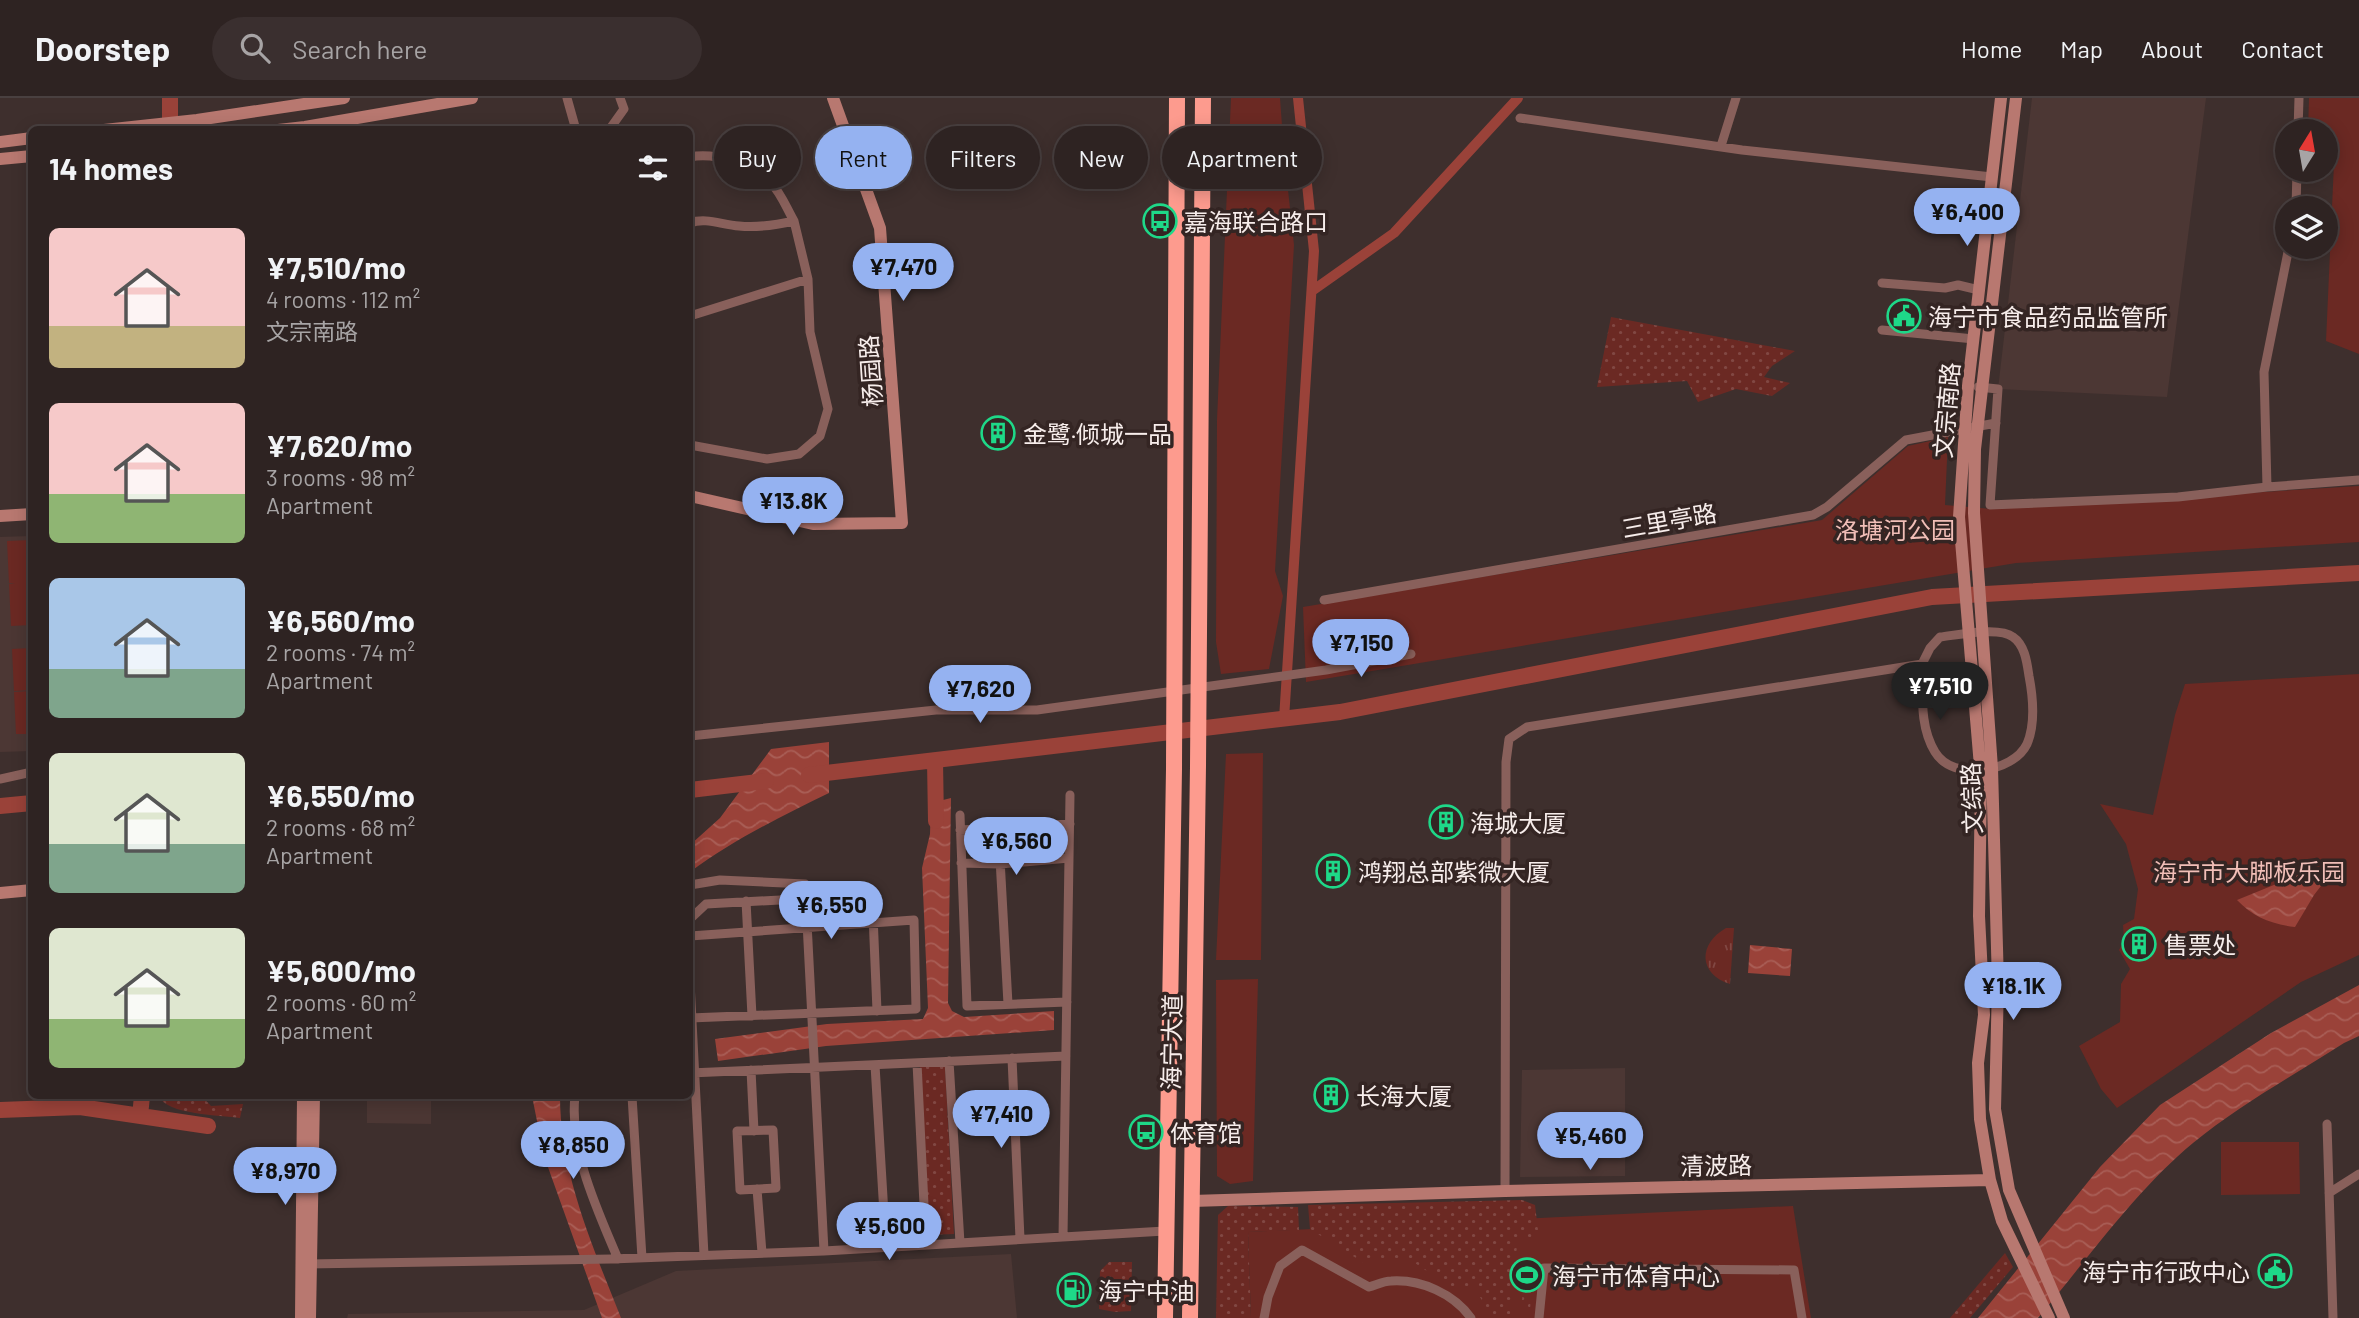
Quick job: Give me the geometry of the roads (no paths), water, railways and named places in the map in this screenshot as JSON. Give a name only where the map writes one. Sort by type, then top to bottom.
[{"type":"highway","name":"海宁大道","points":[[1165,1318],[1175,683],[1177,98]]},
{"type":"highway","name":"海宁大道","points":[[1190,1318],[1199,681],[1203,98]]},
{"type":"main road","points":[[130,126],[197,120],[344,98]]},
{"type":"main road","points":[[321,126],[472,98]]},
{"type":"main road","name":"杨园路","points":[[693,497],[813,524],[902,523],[880,228],[833,98]]},
{"type":"main road","points":[[1168,98],[1177,118]]},
{"type":"main road","points":[[1203,122],[1211,98]]},
{"type":"main road","name":"文宗南路","points":[[1986,769],[1959,517],[1974,394],[1974,339],[2001,98]]},
{"type":"main road","points":[[1974,394],[2016,98]]},
{"type":"main road","points":[[310,126],[311,101]]},
{"type":"main road","points":[[0,142],[28,138]]},
{"type":"main road","points":[[0,159],[28,156]]},
{"type":"main road","points":[[0,516],[28,514]]},
{"type":"main road","points":[[1986,769],[1979,916],[1984,1015],[1978,1063],[1980,1119],[1990,1180],[2002,1221],[2047,1313]]},
{"type":"main road","name":"文综路","points":[[1986,769],[1997,984],[1995,1109],[2009,1190],[2064,1318]]},
{"type":"main road","points":[[0,893],[28,890]]},
{"type":"main road","points":[[303,1099],[306,1264],[310,1318]]},
{"type":"main road","points":[[301,1318],[314,1099]]},
{"type":"main road","name":"清波路","points":[[1192,1201],[1990,1180]]},
{"type":"street","points":[[567,98],[575,126]]},
{"type":"street","points":[[612,126],[624,109],[620,98]]},
{"type":"street","points":[[1721,146],[1736,98]]},
{"type":"street","points":[[2298,119],[2299,98]]},
{"type":"street","points":[[1520,118],[1721,146],[1992,177]]},
{"type":"street","points":[[693,156],[735,160],[771,183],[794,221],[808,279],[810,332],[828,409],[820,436],[799,454],[768,459],[693,446]]},
{"type":"street","points":[[693,222],[699,219],[739,227],[766,227],[794,221]]},
{"type":"street","points":[[2267,486],[2264,372],[2287,259]]},
{"type":"street","points":[[693,315],[808,279]]},
{"type":"street","points":[[1882,283],[1945,289],[1958,285],[1979,290]]},
{"type":"street","points":[[1882,330],[1974,339]]},
{"type":"street","points":[[1974,394],[1998,389],[1990,505],[2178,497],[2267,486],[2359,480]]},
{"type":"street","name":"三里亭路","points":[[1324,600],[1813,515],[1827,507],[1906,440],[1996,424]]},
{"type":"street","points":[[1997,631],[2014,637],[2025,655],[2033,715],[2031,732],[2026,746],[2014,760],[1986,769],[1965,770],[1953,766],[1937,755],[1928,738],[1923,717],[1922,664],[1930,648],[1940,637],[1997,631]]},
{"type":"street","points":[[693,736],[936,710],[1037,710],[1307,673],[1411,654]]},
{"type":"street","points":[[1505,1191],[1508,738],[1527,727],[1922,664]]},
{"type":"street","points":[[0,779],[28,773]]},
{"type":"street","points":[[1063,1237],[1070,796]]},
{"type":"street","points":[[960,815],[967,1006],[1067,1002]]},
{"type":"street","points":[[960,830],[1069,824]]},
{"type":"street","points":[[961,863],[1069,858]]},
{"type":"street","points":[[1000,862],[1009,1004]]},
{"type":"street","points":[[693,884],[720,880],[805,884],[824,1251]]},
{"type":"street","points":[[693,916],[706,904],[872,893],[877,1011]]},
{"type":"street","points":[[746,901],[752,1016]]},
{"type":"street","points":[[693,936],[914,920],[916,1009],[693,1018]]},
{"type":"street","points":[[693,1073],[815,1063],[875,1065],[1066,1056]]},
{"type":"street","points":[[1012,1058],[1020,1239]]},
{"type":"street","points":[[949,1061],[960,1243]]},
{"type":"street","points":[[917,1063],[926,1245]]},
{"type":"street","points":[[875,1065],[886,1247]]},
{"type":"street","points":[[751,1070],[754,1130]]},
{"type":"street","points":[[693,1088],[704,1255]]},
{"type":"street","points":[[575,1099],[573,1114],[582,1161],[614,1259]]},
{"type":"street","points":[[632,1099],[642,1258]]},
{"type":"street","points":[[2327,1124],[2333,1318]]},
{"type":"street","points":[[773,1130],[776,1188],[757,1189],[740,1190],[737,1131],[773,1130]]},
{"type":"street","points":[[2329,1193],[2359,1174]]},
{"type":"street","points":[[757,1189],[762,1253]]},
{"type":"street","points":[[306,1264],[642,1258],[824,1251],[1165,1231]]},
{"type":"street","points":[[1264,1318],[1268,1297],[1280,1266],[1302,1250],[1368,1287],[1390,1281],[1420,1284],[1452,1297],[1471,1318]]},
{"type":"street","points":[[1539,1318],[1544,1268],[1794,1270],[1802,1318]]},
{"type":"water","points":[[829,742],[829,793],[740,839],[693,870],[693,842],[720,818],[771,749]]},
{"type":"water","points":[[951,798],[948,1003],[952,1011],[964,1017],[1054,1011],[1054,1030],[826,1046],[718,1061],[715,1039],[827,1024],[923,1019],[928,1008],[922,868],[930,834],[931,803]]},
{"type":"water","points":[[2318,867],[2320,873],[2334,869],[2295,927],[2263,919],[2237,900]]},
{"type":"water","points":[[1750,945],[1792,949],[1790,976],[1748,973]]},
{"type":"water","points":[[2359,985],[2359,1036],[2248,1103],[2172,1161],[2112,1227],[2038,1318],[1978,1318],[2100,1167],[2160,1105],[2271,1033]]},
{"type":"water","points":[[533,1099],[560,1099],[561,1125],[572,1181],[589,1237],[621,1318],[602,1318],[544,1156]]},
{"type":"waterway","points":[[170,98],[170,126]]},
{"type":"waterway","points":[[1284,719],[1314,251],[1298,98]]},
{"type":"waterway","points":[[1312,291],[1394,233],[1518,98]]},
{"type":"waterway","points":[[809,775],[1340,712],[1932,597],[2359,573]]},
{"type":"waterway","points":[[935,761],[936,821]]},
{"type":"waterway","points":[[693,790],[766,781]]},
{"type":"waterway","points":[[0,806],[28,803]]},
{"type":"waterway","points":[[140,1116],[142,1099]]},
{"type":"waterway","points":[[0,1110],[80,1107],[208,1126]]},
{"type":"place","name":"嘉海联合路口","points":[[1160,221]]},
{"type":"place","name":"海宁市食品药品监管所","points":[[1904,316]]},
{"type":"place","name":"金鹭·倾城一品","points":[[998,433]]},
{"type":"place","name":"海城大厦","points":[[1446,822]]},
{"type":"place","name":"鸿翔总部紫微大厦","points":[[1333,871]]},
{"type":"place","name":"售票处","points":[[2139,944]]},
{"type":"place","name":"长海大厦","points":[[1331,1095]]},
{"type":"place","name":"体育馆","points":[[1146,1132]]},
{"type":"place","name":"海宁市行政中心","points":[[2275,1271]]},
{"type":"place","name":"海宁市体育中心","points":[[1527,1275]]},
{"type":"place","name":"海宁中油","points":[[1074,1290]]},
{"type":"park label","name":"洛塘河公园","points":[[1895,529]]},
{"type":"park label","name":"海宁市大脚板乐园","points":[[2249,871]]}]
